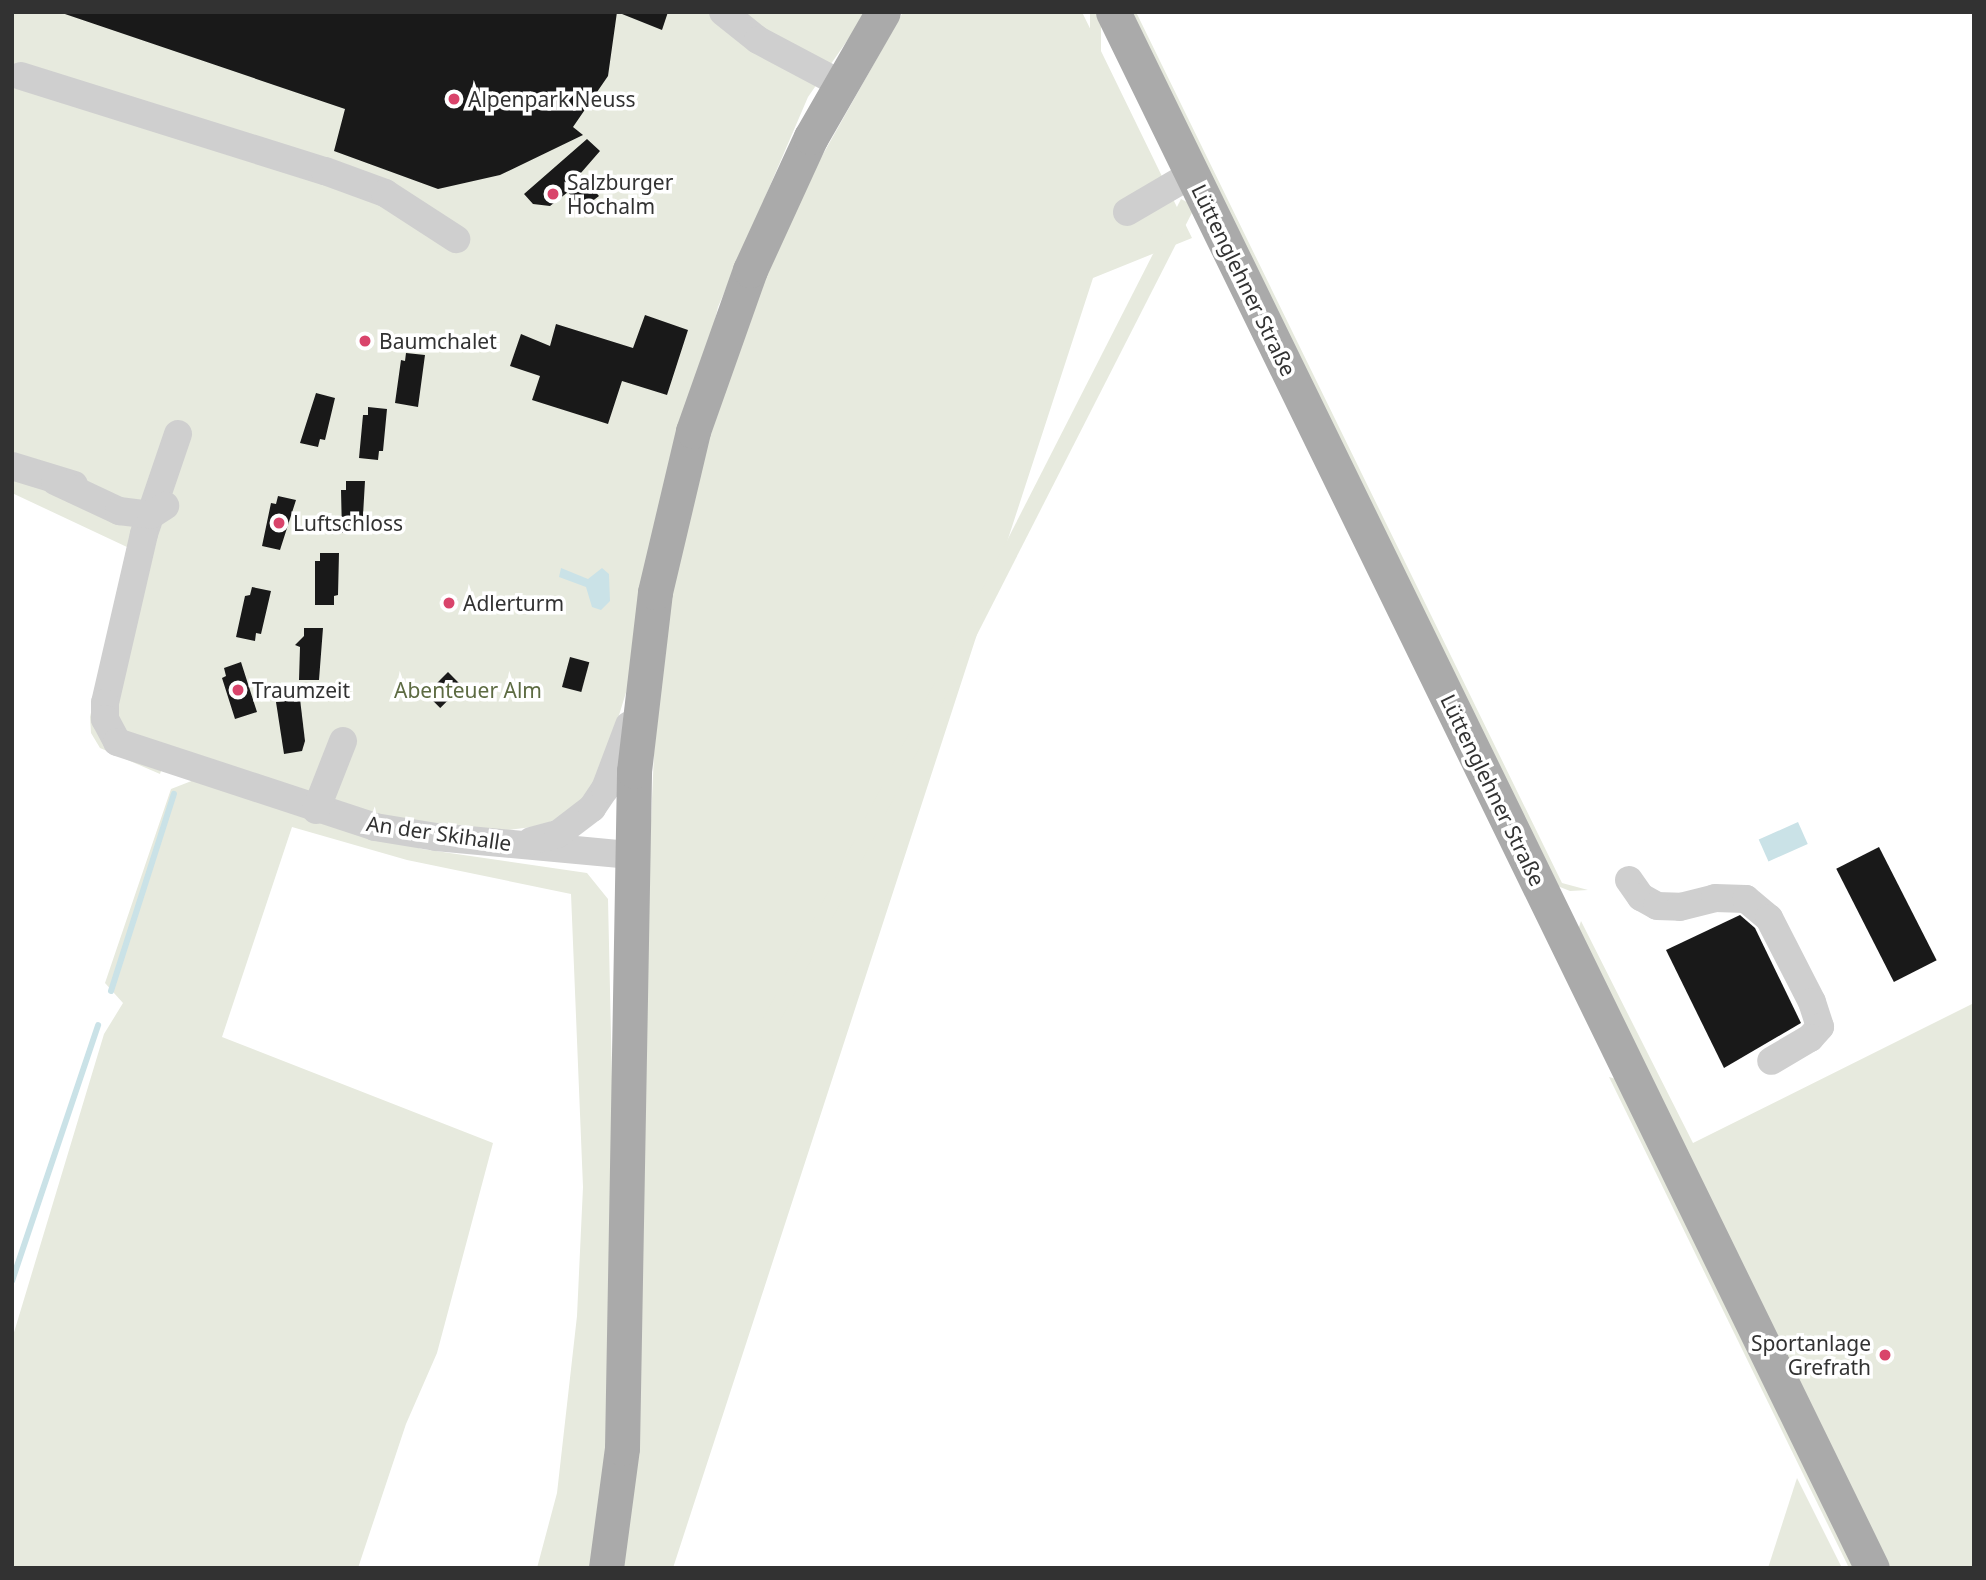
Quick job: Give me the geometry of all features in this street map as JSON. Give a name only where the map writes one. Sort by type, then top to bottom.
[{"type":"main road","points":[[606,1568],[622,1448],[631,855],[640,689],[675,503],[721,345],[780,202],[839,83],[883,12]]},
{"type":"main road","name":"Lüttenglehner Straße","points":[[1113,12],[1872,1568]]},
{"type":"street","points":[[737,18],[839,83]]},
{"type":"street","points":[[21,76],[325,171],[385,193],[456,239]]},
{"type":"street","points":[[1127,212],[1192,174]]},
{"type":"street","name":"An der Skihalle","points":[[178,434],[141,547],[105,719],[109,732],[126,748],[316,810],[436,837],[631,855]]},
{"type":"street","points":[[12,466],[55,481],[119,512],[152,515]]},
{"type":"street","points":[[518,845],[558,834],[592,808],[615,767],[640,689]]},
{"type":"street","points":[[316,810],[343,741]]},
{"type":"street","points":[[1629,880],[1641,897],[1657,906],[1680,907],[1715,898],[1746,899],[1769,918],[1812,1002],[1820,1027],[1810,1038],[1771,1061]]},
{"type":"green space","name":"Alpenpark Neuss","points":[[12,12],[867,12],[808,97],[718,307],[628,686],[600,777],[573,812],[540,826],[508,830],[409,825],[168,750],[160,774],[100,748],[91,733],[90,717],[127,547],[12,493]]},
{"type":"green space","points":[[903,12],[1082,12],[1192,238],[1093,278],[673,1568],[618,1568],[658,663],[705,438],[766,276],[813,172]]},
{"type":"green space","points":[[1090,12],[1101,12],[1101,179],[1090,179]]},
{"type":"green space","points":[[1125,12],[1136,12],[1562,883],[1588,890],[1570,891],[1555,885]]},
{"type":"green space","points":[[1181,199],[1195,206],[769,1042],[755,1035]]},
{"type":"green space","points":[[194,780],[422,849],[587,873],[608,899],[614,1172],[611,1426],[593,1568],[537,1568],[557,1493],[577,1316],[583,1187],[571,894],[407,860],[292,827],[222,1037],[493,1143],[437,1353],[406,1424],[358,1568],[12,1568],[12,1339],[104,1034],[123,1003],[105,983],[171,789]]},
{"type":"green space","name":"Sportanlage Grefrath","points":[[1581,921],[1693,1143],[1974,1003],[1974,1568],[1885,1568],[1576,936]]},
{"type":"green space","points":[[1609,1077],[1623,1081],[1859,1568],[1849,1568]]},
{"type":"green space","points":[[1797,1478],[1842,1568],[1768,1568]]},
{"type":"water","points":[[561,568],[588,579],[602,568],[609,574],[610,601],[601,610],[592,607],[586,587],[559,577]]},
{"type":"water","points":[[1798,822],[1808,844],[1768,861],[1759,839]]},
{"type":"building","name":"Alpenpark Neuss","points":[[59,12],[617,12],[608,76],[573,127],[583,135],[500,175],[438,189],[334,151],[345,109]]},
{"type":"building","points":[[617,12],[668,12],[662,30]]},
{"type":"building","points":[[587,139],[600,151],[580,174],[599,196],[582,209],[568,192],[550,206],[533,204],[524,194]]},
{"type":"building","points":[[645,315],[688,330],[667,395],[622,381],[608,424],[532,400],[540,376],[510,366],[521,334],[550,346],[556,324],[633,348]]},
{"type":"building","points":[[406,353],[425,355],[418,407],[395,403],[401,360],[405,361]]},
{"type":"building","points":[[316,393],[335,398],[325,440],[320,439],[318,447],[300,443]]},
{"type":"building","points":[[368,407],[387,409],[383,451],[379,451],[378,460],[359,458],[363,415],[368,415]]},
{"type":"building","points":[[346,481],[365,481],[362,533],[342,533],[341,490],[346,490]]},
{"type":"building","name":"Luftschloss","points":[[278,496],[296,500],[280,550],[262,546],[271,503],[276,504]]},
{"type":"building","points":[[320,553],[339,553],[338,595],[334,596],[334,605],[315,605],[315,561],[320,561]]},
{"type":"building","points":[[252,587],[271,591],[261,634],[256,633],[255,641],[236,637],[245,596],[250,595]]},
{"type":"building","name":"Adlerturm","points":[[449,594],[455,597],[458,603],[455,609],[449,612],[443,609],[440,603],[443,597]]},
{"type":"building","points":[[304,628],[323,628],[319,680],[299,680],[300,647],[295,645],[304,636]]},
{"type":"building","points":[[570,657],[589,662],[581,692],[562,687]]},
{"type":"building","name":"Traumzeit","points":[[241,662],[257,712],[235,719],[222,678],[226,676],[224,668]]},
{"type":"building","points":[[448,672],[462,686],[440,708],[426,694]]},
{"type":"building","points":[[300,699],[305,741],[302,751],[284,754],[276,702]]},
{"type":"building","points":[[1879,847],[1937,960],[1894,982],[1836,869]]},
{"type":"building","points":[[1740,915],[1755,928],[1801,1023],[1724,1068],[1666,950]]},
{"type":"waterway","points":[[111,991],[174,794]]},
{"type":"waterway","points":[[12,1281],[98,1025]]},
{"type":"place","name":"Alpenpark Neuss","points":[[454,99]]},
{"type":"place","name":"Salzburger Hochalm","points":[[553,194]]},
{"type":"place","name":"Baumchalet","points":[[365,341]]},
{"type":"place","name":"Luftschloss","points":[[279,523]]},
{"type":"place","name":"Adlerturm","points":[[449,603]]},
{"type":"place","name":"Traumzeit","points":[[238,690]]},
{"type":"place","name":"Sportanlage Grefrath","points":[[1885,1355]]},
{"type":"park label","name":"Abenteuer Alm","points":[[468,690]]}]
